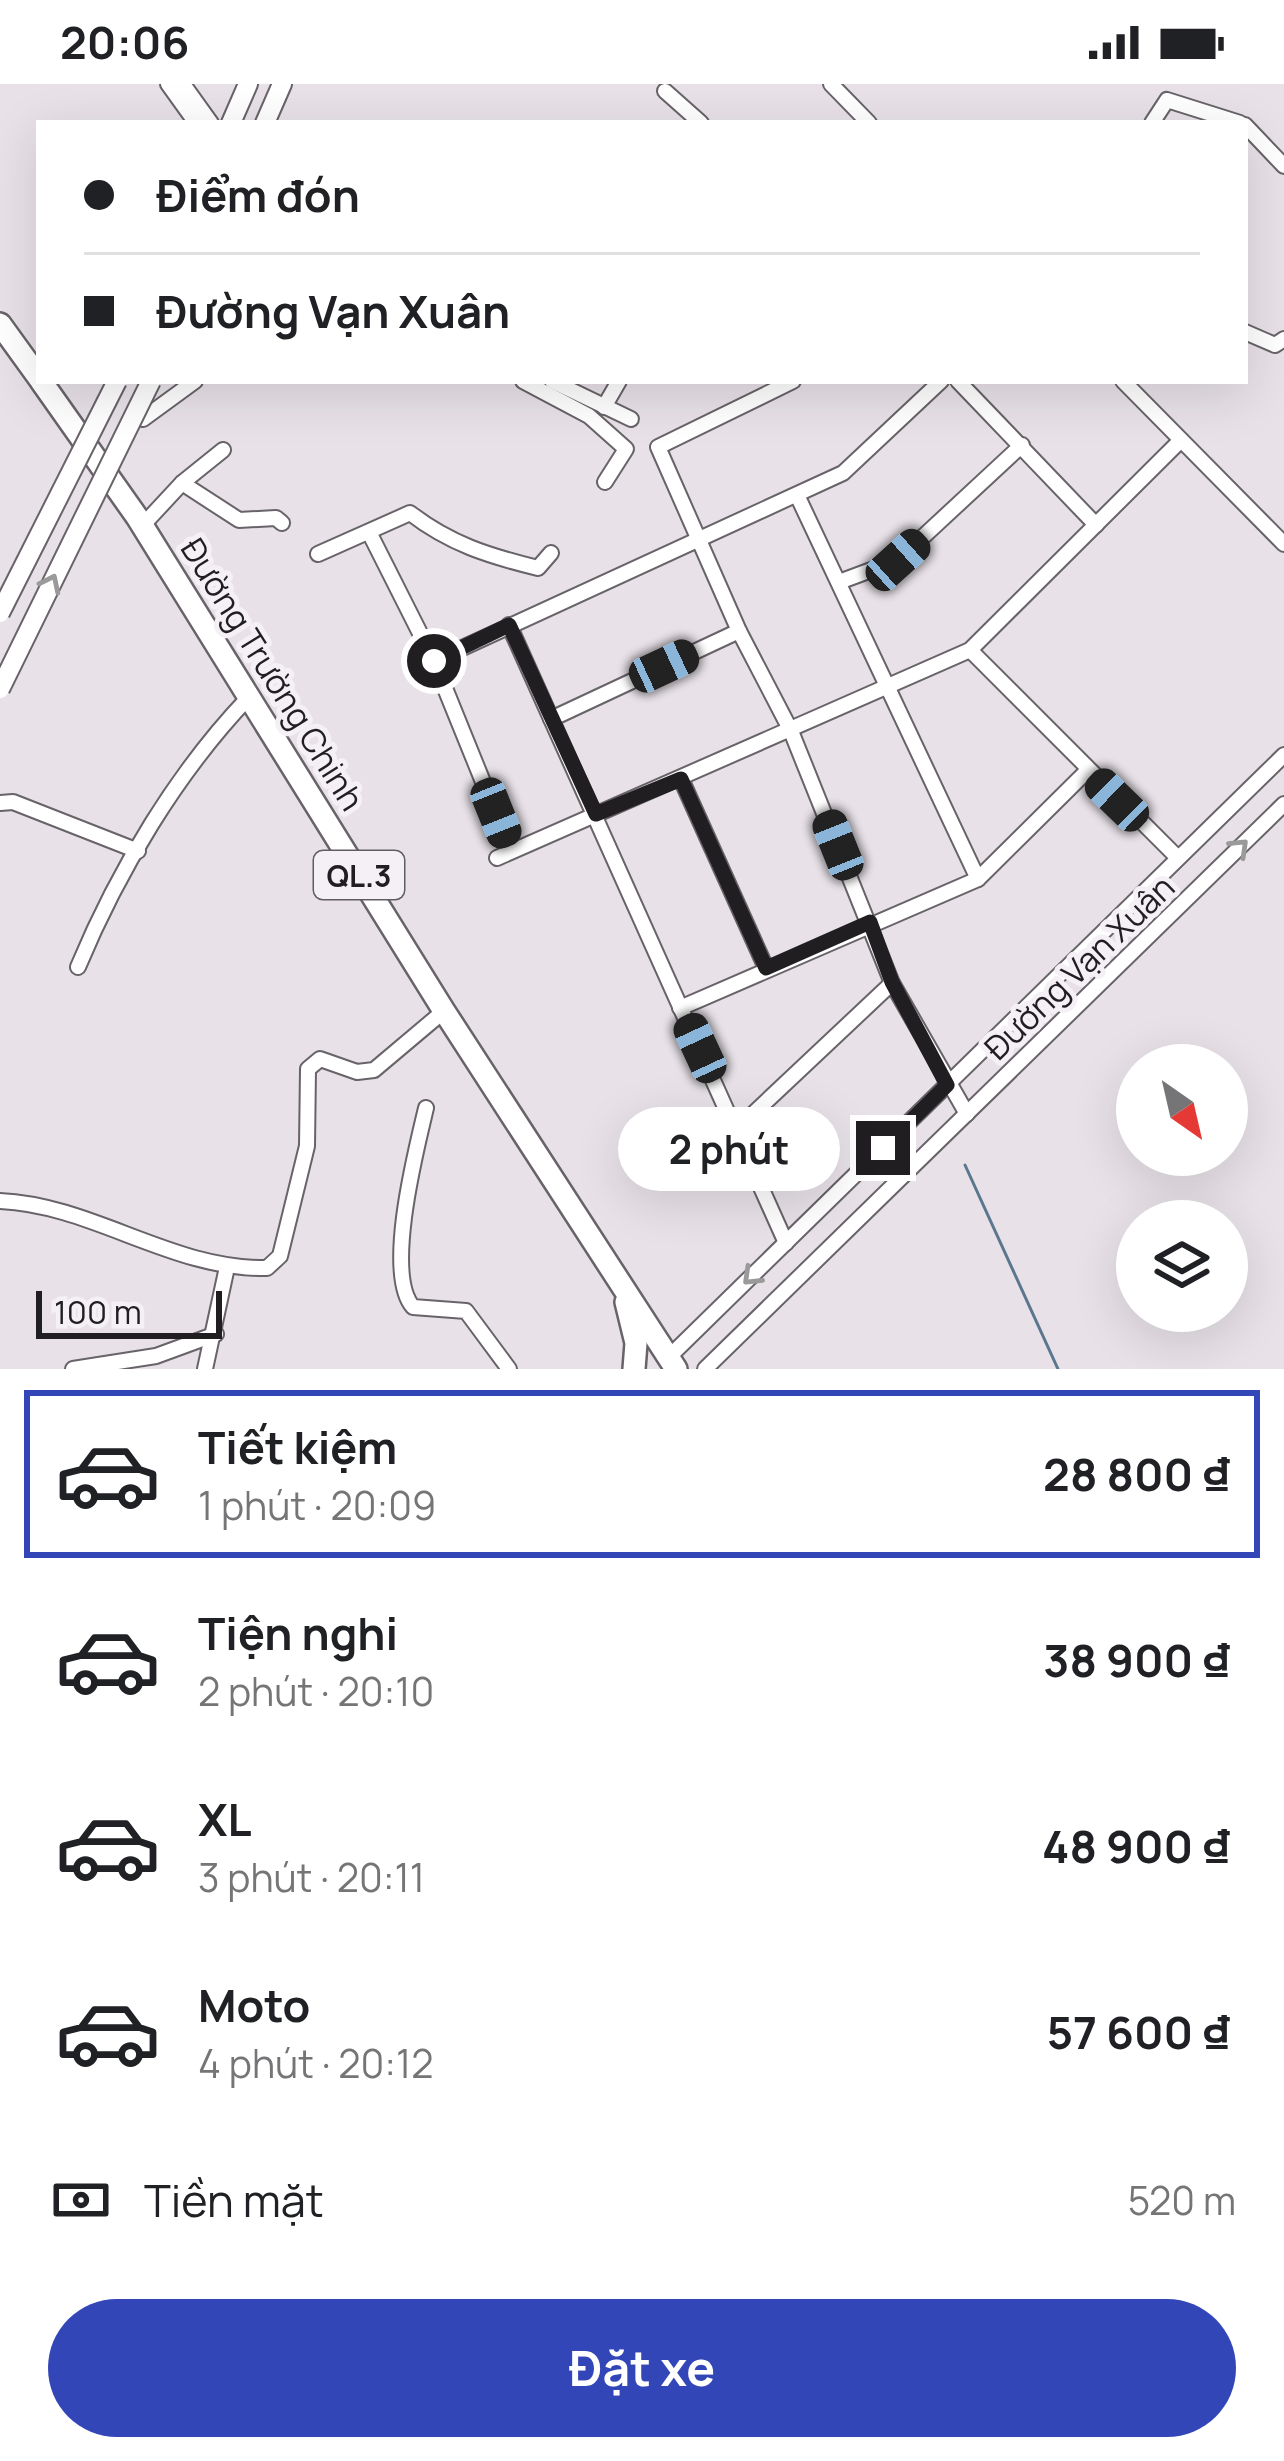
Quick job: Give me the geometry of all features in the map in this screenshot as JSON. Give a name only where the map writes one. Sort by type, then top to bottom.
[{"type":"highway","name":"Đường Trường Chinh","points":[[0,324],[36,374]]},
{"type":"highway","name":"Đường Trường Chinh","points":[[43,384],[142,525],[444,1011],[672,1363]]},
{"type":"highway","points":[[621,1285],[636,1343],[634,1369]]},
{"type":"main road","points":[[232,120],[248,84]]},
{"type":"main road","points":[[266,120],[282,84]]},
{"type":"main road","points":[[0,613],[115,384]]},
{"type":"main road","points":[[0,688],[150,384]]},
{"type":"street","points":[[168,84],[194,120]]},
{"type":"street","points":[[183,84],[209,120]]},
{"type":"street","points":[[830,84],[866,120]]},
{"type":"street","points":[[665,91],[698,120]]},
{"type":"street","points":[[1153,120],[1167,100],[1230,120]]},
{"type":"street","points":[[1248,130],[1284,166]]},
{"type":"street","points":[[1248,333],[1275,345],[1284,339]]},
{"type":"street","points":[[143,419],[191,384]]},
{"type":"street","points":[[529,384],[589,416],[626,449],[604,482]]},
{"type":"street","points":[[557,384],[631,419]]},
{"type":"street","points":[[604,407],[617,384]]},
{"type":"street","points":[[788,384],[658,447],[739,631],[791,730],[892,982],[967,1114]]},
{"type":"street","points":[[434,661],[843,472],[938,384]]},
{"type":"street","points":[[961,384],[1096,525]]},
{"type":"street","points":[[1126,384],[1284,544]]},
{"type":"street","points":[[369,532],[434,661],[504,855],[970,650],[1181,440]]},
{"type":"street","points":[[838,582],[898,560],[1022,445]]},
{"type":"street","points":[[142,525],[182,482],[223,450]]},
{"type":"street","points":[[182,482],[238,520],[276,518],[282,523]]},
{"type":"street","points":[[797,495],[978,879]]},
{"type":"street","points":[[318,554],[410,513],[458,546],[506,560],[538,568],[551,553]]},
{"type":"street","points":[[509,625],[786,1243]]},
{"type":"street","points":[[551,719],[739,631]]},
{"type":"street","points":[[970,650],[1178,858]]},
{"type":"street","points":[[78,967],[105,903],[214,733],[249,697]]},
{"type":"street","name":"Đường Vạn Xuân","points":[[672,1363],[786,1243],[1284,754]]},
{"type":"street","points":[[680,1008],[978,879],[1087,771]]},
{"type":"street","points":[[681,779],[766,968]]},
{"type":"street","points":[[0,803],[14,802],[138,851]]},
{"type":"street","name":"Đường Vạn Xuân","points":[[705,1369],[1284,804]]},
{"type":"street","points":[[737,1129],[892,982]]},
{"type":"street","points":[[0,1201],[44,1206],[188,1259],[267,1268],[280,1256],[291,1196],[308,1146],[305,1082],[313,1062],[326,1059],[357,1072],[374,1070],[444,1011]]},
{"type":"street","points":[[426,1108],[410,1176],[402,1287],[412,1307],[466,1311],[501,1366]]},
{"type":"street","points":[[206,1369],[227,1267]]},
{"type":"street","points":[[73,1369],[156,1356],[216,1334]]},
{"type":"waterway","points":[[965,1165],[1058,1369]]},
{"type":"route","points":[[434,661],[509,625],[596,814],[681,779],[766,968],[870,922],[892,982],[947,1085],[883,1148]]}]
